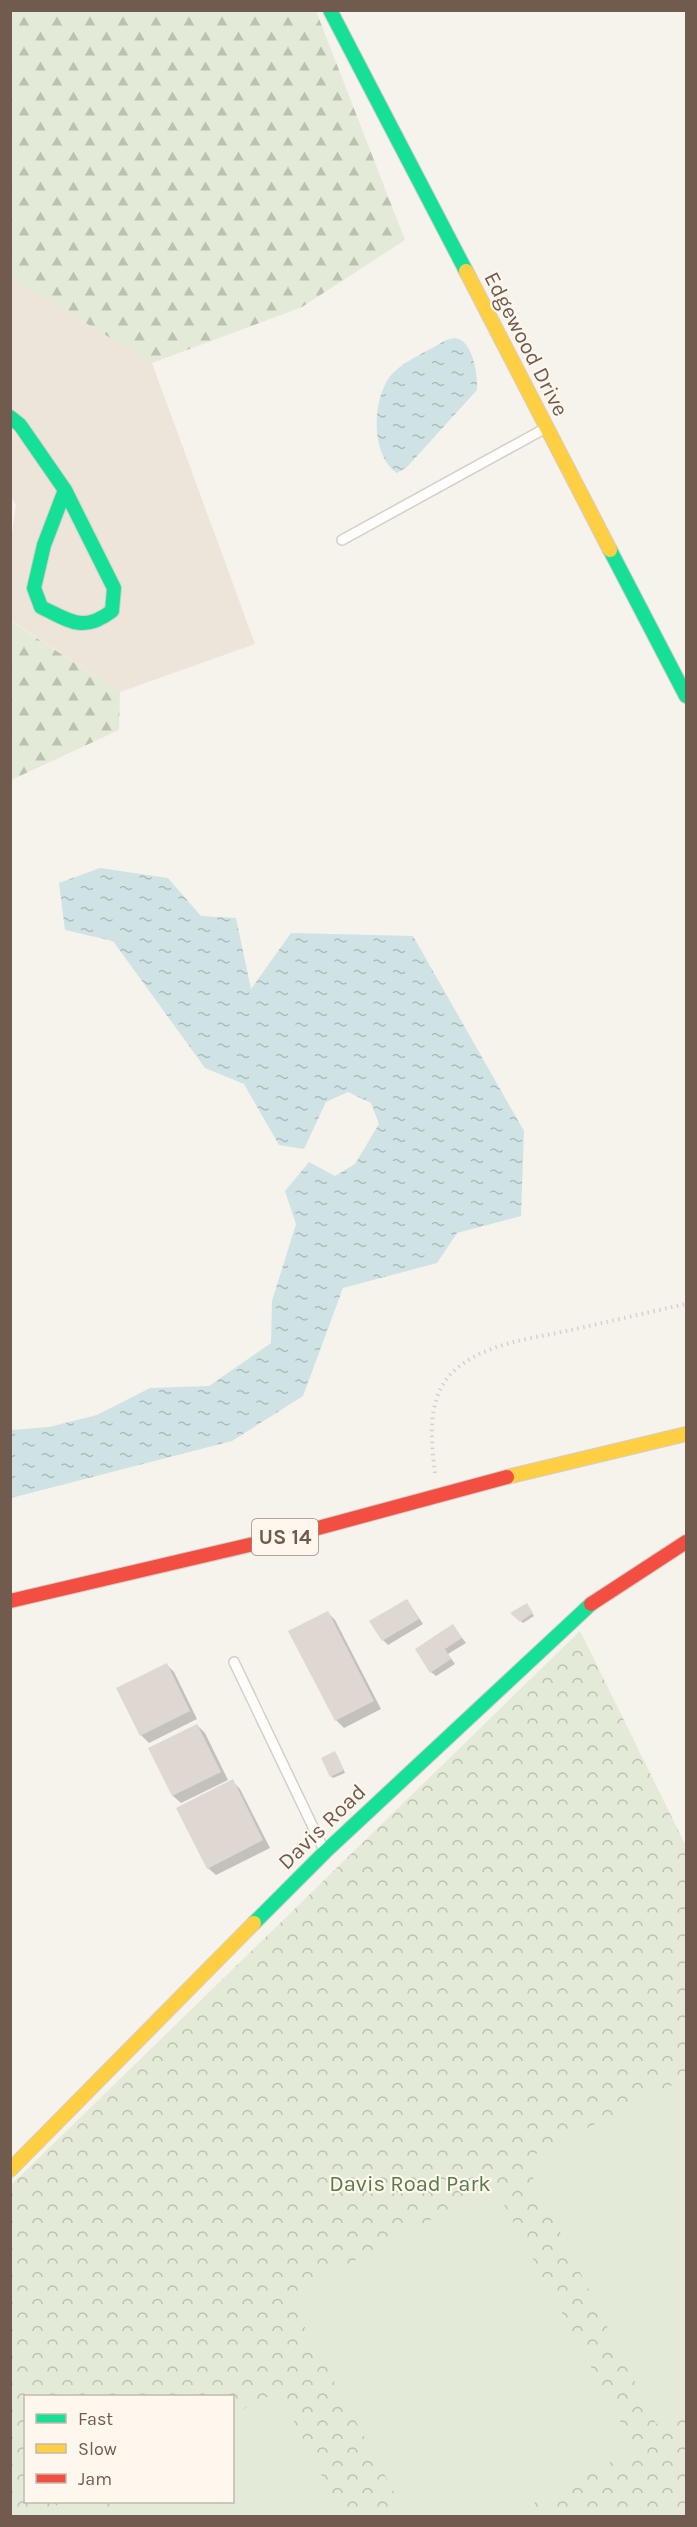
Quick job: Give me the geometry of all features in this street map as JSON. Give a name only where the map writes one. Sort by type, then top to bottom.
[{"type":"street","name":"Edgewood Drive","points":[[330,10],[687,696]]},
{"type":"street","points":[[10,417],[20,425],[64,490],[114,588],[112,611],[98,623],[81,625],[41,607],[34,588],[44,545],[64,490]]},
{"type":"street","name":"US 14","points":[[556,1464],[676,1422]]},
{"type":"street","name":"US 14","points":[[10,1601],[292,1535],[438,1494],[687,1434]]},
{"type":"street","name":"Davis Road","points":[[10,2170],[325,1852],[587,1606],[687,1542]]},
{"type":"lane","points":[[342,540],[546,428]]},
{"type":"lane","points":[[234,1662],[325,1852]]},
{"type":"path","points":[[438,1494],[431,1444],[437,1396],[448,1377],[466,1362],[485,1352],[516,1342],[687,1304]]},
{"type":"shaded area","points":[[11,278],[152,363],[255,644],[120,692],[11,621],[11,540],[16,505],[11,497]]},
{"type":"green space","points":[[11,11],[316,11],[405,240],[302,307],[152,363],[11,278]]},
{"type":"green space","points":[[10,621],[120,692],[119,730],[11,780]]},
{"type":"green space","name":"Davis Road Park","points":[[580,1631],[686,1846],[686,2516],[11,2516],[11,2185]]},
{"type":"green space","points":[[686,2078],[686,2409],[656,2424],[524,2160]]},
{"type":"green space","points":[[494,2186],[635,2449],[510,2516],[407,2516],[288,2296]]},
{"type":"green space","points":[[279,2391],[342,2516],[120,2516],[114,2503],[234,2503],[234,2414]]},
{"type":"green space","points":[[62,2503],[90,2503],[97,2516],[33,2516]]},
{"type":"water","points":[[455,338],[461,340],[470,351],[477,376],[477,390],[407,467],[397,473],[388,464],[378,438],[378,408],[381,394],[394,372],[400,367],[446,340]]},
{"type":"water","points":[[100,868],[168,878],[201,916],[236,918],[251,989],[291,933],[413,936],[524,1131],[521,1216],[457,1233],[437,1263],[343,1288],[303,1396],[232,1441],[11,1498],[11,1430],[49,1427],[97,1415],[150,1388],[209,1386],[271,1343],[272,1301],[296,1224],[285,1191],[309,1162],[335,1176],[355,1164],[379,1124],[371,1103],[348,1092],[326,1102],[304,1149],[279,1145],[244,1084],[205,1068],[113,941],[65,930],[59,883]]},
{"type":"building","points":[[407,1599],[419,1619],[382,1641],[369,1621]]},
{"type":"building","points":[[527,1603],[533,1613],[520,1622],[510,1613]]},
{"type":"building","points":[[328,1611],[374,1701],[335,1721],[288,1631]]},
{"type":"building","points":[[453,1624],[462,1638],[445,1649],[451,1659],[430,1673],[415,1649]]},
{"type":"building","points":[[167,1663],[190,1711],[140,1736],[116,1688]]},
{"type":"building","points":[[197,1724],[221,1772],[172,1796],[148,1748]]},
{"type":"building","points":[[335,1751],[344,1770],[330,1777],[321,1758]]},
{"type":"building","points":[[233,1779],[263,1840],[207,1869],[176,1808]]},
{"type":"traffic: fast","points":[[330,10],[466,271]]},
{"type":"traffic: fast","points":[[10,417],[20,425],[65,490],[114,588],[112,611],[93,622],[69,620],[41,607],[34,588],[44,545],[65,490]]},
{"type":"traffic: fast","points":[[610,550],[686,696]]},
{"type":"traffic: fast","points":[[254,1923],[325,1852],[591,1604]]},
{"type":"traffic: slow","points":[[466,271],[610,550]]},
{"type":"traffic: slow","points":[[507,1477],[686,1434]]},
{"type":"traffic: slow","points":[[10,2170],[254,1923]]},
{"type":"traffic: jam","points":[[10,1601],[292,1535],[507,1477]]},
{"type":"traffic: jam","points":[[591,1604],[686,1542]]}]
